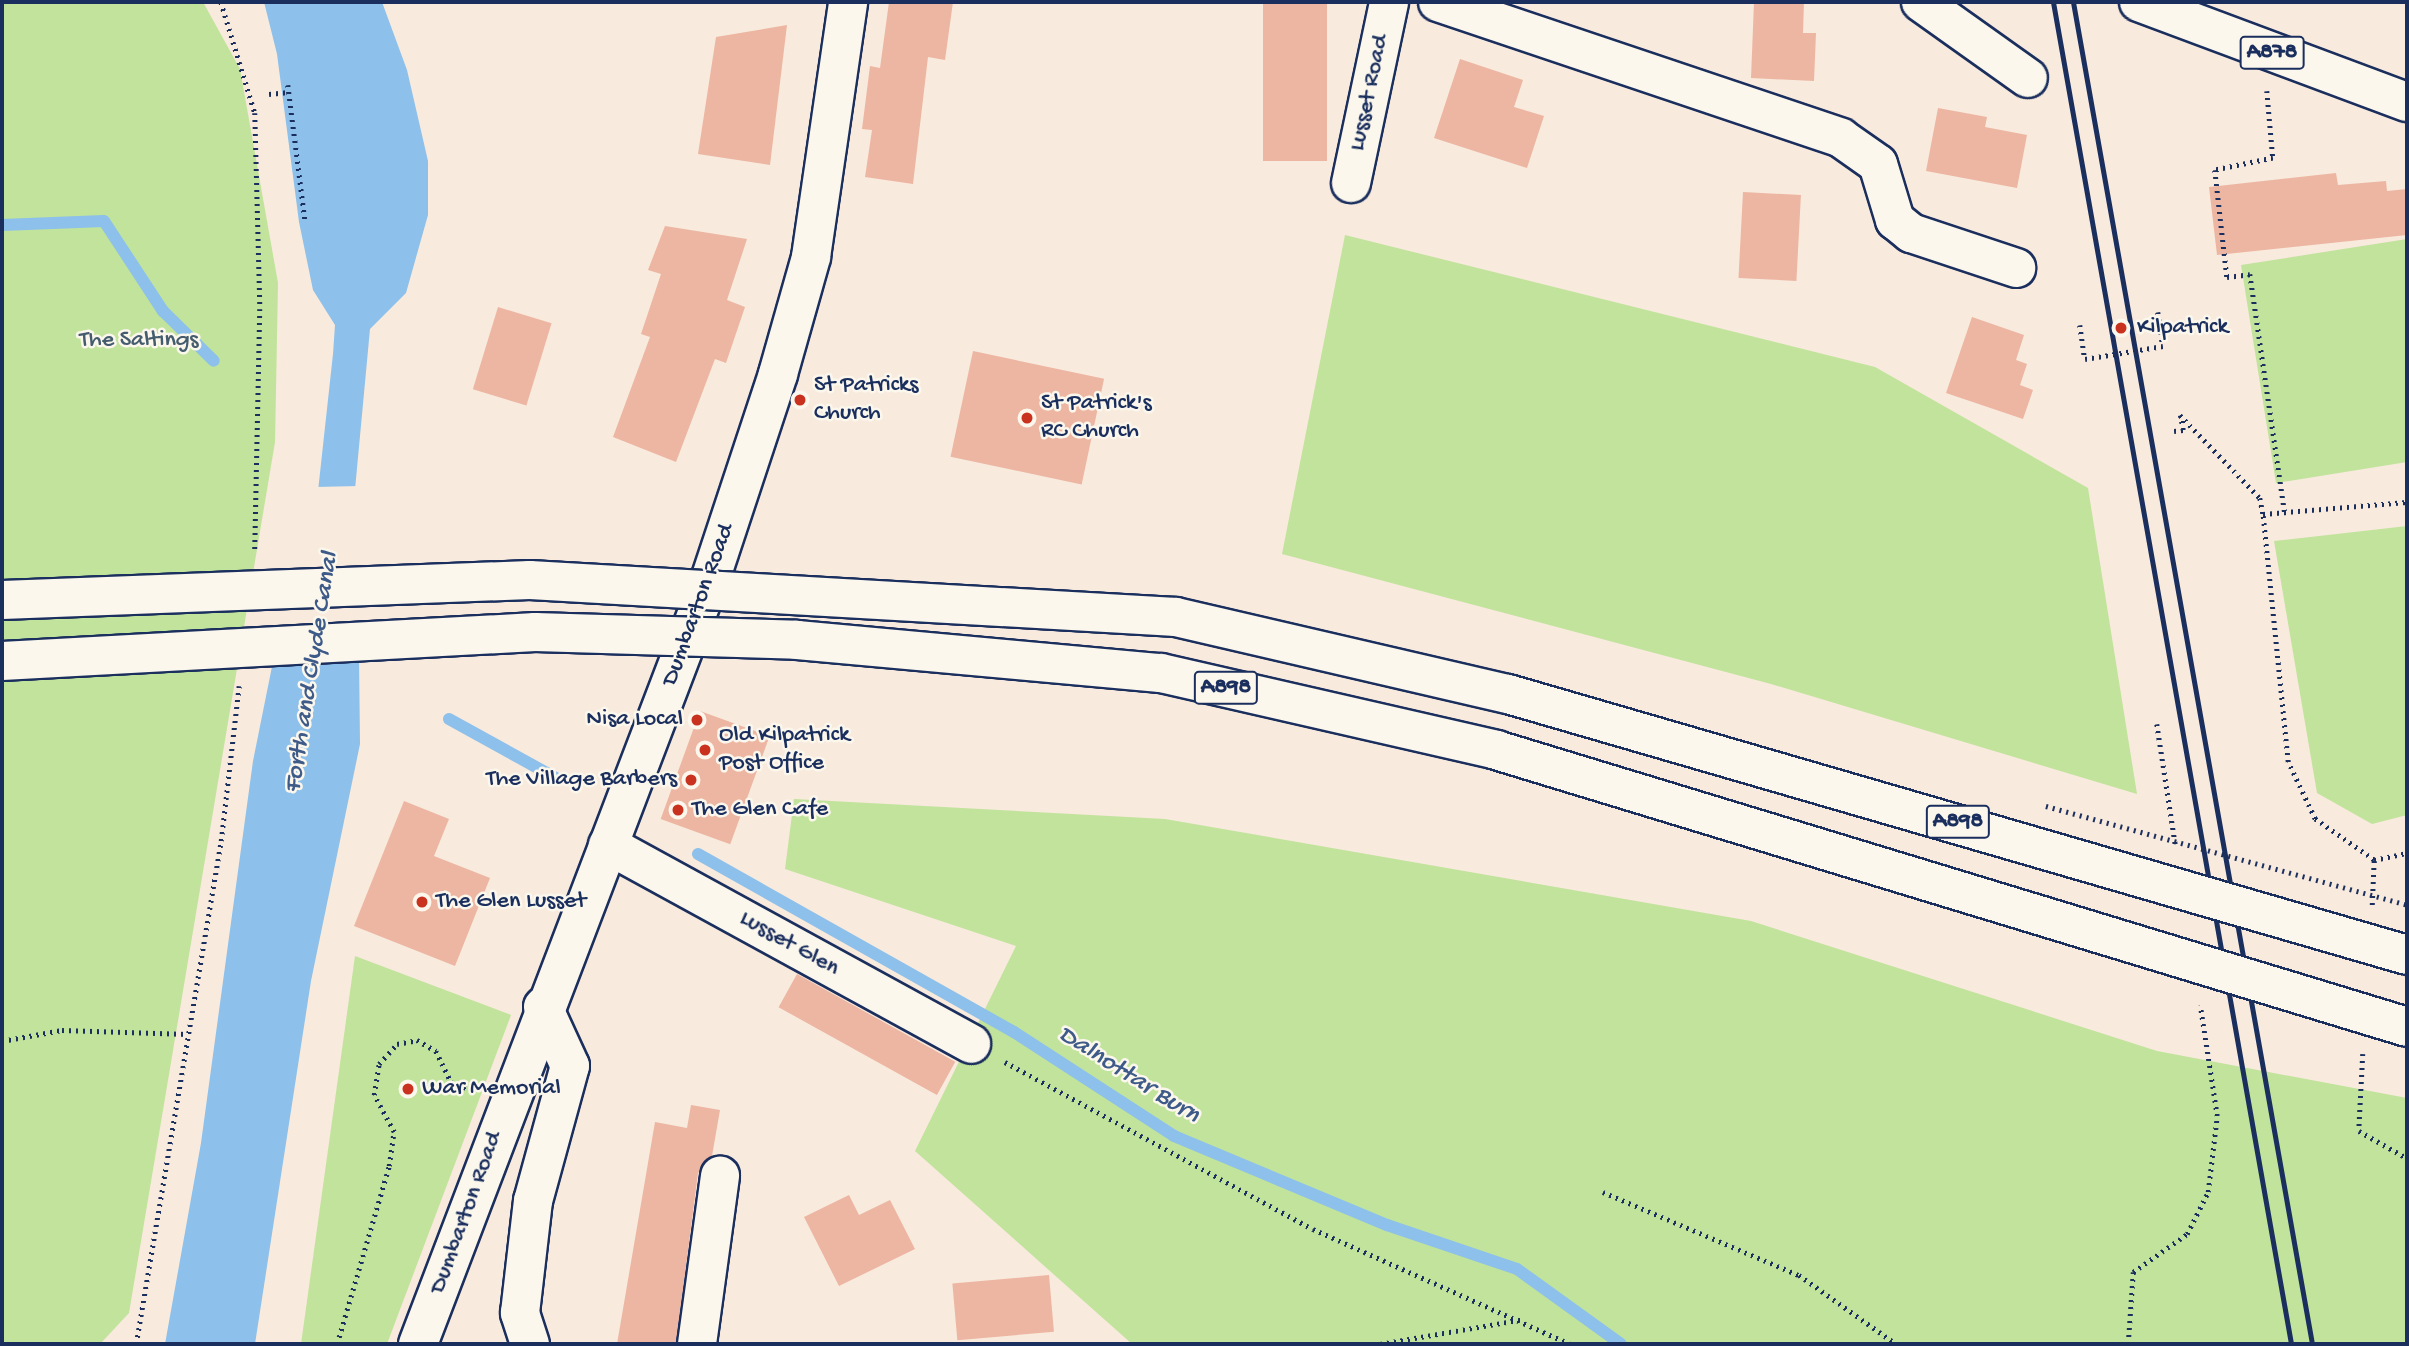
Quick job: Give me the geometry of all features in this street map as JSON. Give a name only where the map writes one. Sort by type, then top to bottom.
[{"type":"main road","name":"Dumbarton Road","points":[[418,1344],[543,1007],[711,577],[797,312],[820,205],[848,2]]},
{"type":"main road","name":"Lusset Road","points":[[1350,183],[1389,2]]},
{"type":"main road","points":[[1438,2],[1841,138],[1878,164],[1895,220],[1911,233],[2016,268]]},
{"type":"main road","points":[[1921,2],[2028,78]]},
{"type":"main road","name":"A878","points":[[2139,2],[2407,102]]},
{"type":"main road","name":"A898","points":[[2,600],[530,580],[1176,617],[1508,694],[2407,955]]},
{"type":"main road","name":"A898","points":[[2,661],[535,632],[797,640],[1161,673],[1496,750],[2407,1027]]},
{"type":"main road","name":"Lusset Glen","points":[[608,845],[971,1044]]},
{"type":"main road","points":[[530,1344],[520,1313],[533,1201],[570,1066],[543,1007]]},
{"type":"main road","points":[[697,1344],[720,1176]]},
{"type":"path","points":[[288,85],[305,220]]},
{"type":"path","points":[[2267,87],[2265,118],[2273,158],[2215,170],[2227,277],[2250,274],[2285,513]]},
{"type":"path","points":[[269,94],[289,92]]},
{"type":"path","points":[[2080,325],[2085,359],[2163,346],[2158,312]]},
{"type":"path","points":[[2174,431],[2183,430],[2180,415],[2260,498],[2288,762],[2315,819],[2374,860]]},
{"type":"path","points":[[2263,514],[2407,502]]},
{"type":"path","points":[[231,680],[245,679]]},
{"type":"path","points":[[2187,999],[2213,1007]]},
{"type":"path","points":[[2,1041],[62,1030],[188,1034]]},
{"type":"path","points":[[337,1344],[391,1154],[394,1132],[374,1095],[379,1064],[397,1044],[417,1040],[436,1051],[451,1082],[508,1102]]},
{"type":"path","points":[[971,1044],[1313,1229],[1525,1319],[1570,1344]]},
{"type":"path","points":[[2355,1049],[2368,1053]]},
{"type":"path","points":[[2128,1344],[2133,1272],[2187,1234],[2208,1192],[2217,1116]]},
{"type":"path","points":[[1603,1192],[1799,1275],[1896,1344]]},
{"type":"path","points":[[1380,1344],[1525,1319]]},
{"type":"green space","name":"The Saltings","points":[[2,2],[203,2],[240,69],[278,283],[275,442],[129,1313],[100,1344],[2,1344]]},
{"type":"green space","points":[[1345,235],[1875,367],[2088,488],[2137,794],[1771,684],[1282,554]]},
{"type":"green space","points":[[2407,239],[2407,462],[2276,483],[2241,265]]},
{"type":"green space","points":[[2407,526],[2407,815],[2372,824],[2317,793],[2274,541]]},
{"type":"green space","points":[[794,799],[1165,819],[1751,921],[2157,1051],[2407,1098],[2407,1344],[1132,1344],[915,1151],[1016,946],[785,869]]},
{"type":"green space","points":[[355,956],[511,1015],[387,1344],[301,1344]]},
{"type":"water","name":"Forth and Clyde Canal","points":[[264,2],[382,2],[407,70],[428,161],[428,215],[406,293],[370,329],[350,543],[358,567],[360,744],[311,981],[255,1344],[165,1344],[201,1143],[253,761],[290,577],[312,546],[333,354],[335,325],[313,290],[299,222],[277,54]]},
{"type":"pier","points":[[359,486],[354,543],[362,567],[362,659],[270,658],[287,576],[309,545],[315,487]]},
{"type":"building","points":[[889,2],[953,2],[945,60],[928,57],[913,184],[865,177],[872,130],[862,129],[870,66],[880,68]]},
{"type":"building","points":[[1263,2],[1327,2],[1327,161],[1263,161]]},
{"type":"building","points":[[1754,2],[1804,2],[1803,33],[1816,33],[1814,81],[1751,78]]},
{"type":"building","points":[[787,25],[770,165],[698,154],[716,37]]},
{"type":"building","points":[[1460,59],[1523,80],[1514,107],[1544,116],[1527,168],[1434,138]]},
{"type":"building","points":[[1938,108],[1987,117],[1985,127],[2027,135],[2017,188],[1926,171]]},
{"type":"building","points":[[2336,173],[2338,185],[2386,181],[2387,191],[2407,189],[2407,235],[2217,255],[2209,187]]},
{"type":"building","points":[[1743,192],[1801,195],[1796,281],[1738,278]]},
{"type":"building","points":[[665,226],[747,239],[727,300],[745,307],[726,363],[715,359],[676,462],[613,437],[650,337],[641,334],[661,274],[648,270]]},
{"type":"building","points":[[498,307],[552,323],[526,406],[473,389]]},
{"type":"building","points":[[1972,317],[2024,335],[2016,360],[2027,364],[2020,385],[2033,390],[2023,419],[1946,393]]},
{"type":"building","name":"St Patrick's RC Church","points":[[973,351],[1104,379],[1082,485],[951,457]]},
{"type":"building","points":[[700,711],[770,736],[730,844],[661,819]]},
{"type":"building","name":"The Glen Lusset","points":[[404,801],[449,819],[434,856],[490,878],[455,966],[354,926]]},
{"type":"building","points":[[797,974],[955,1062],[937,1095],[779,1007]]},
{"type":"building","points":[[691,1105],[720,1110],[712,1156],[698,1173],[676,1344],[617,1344],[655,1122],[687,1128]]},
{"type":"building","points":[[849,1195],[859,1215],[890,1200],[915,1249],[839,1286],[804,1217]]},
{"type":"building","points":[[1049,1275],[1054,1332],[957,1340],[952,1283]]},
{"type":"waterway","name":"Dalnottar Burn","points":[[2,225],[104,221],[163,311],[214,361]]},
{"type":"waterway","name":"Dalnottar Burn","points":[[449,719],[556,778]]},
{"type":"waterway","name":"Dalnottar Burn","points":[[698,854],[1014,1032],[1174,1136],[1387,1225],[1517,1269],[1621,1344]]},
{"type":"railway","points":[[2053,2],[2291,1344]]},
{"type":"railway","points":[[2073,2],[2312,1344]]},
{"type":"place","name":"Kilpatrick","points":[[2121,328]]},
{"type":"place","name":"St Patricks Church","points":[[800,400]]},
{"type":"place","name":"St Patrick's RC Church","points":[[1027,418]]},
{"type":"place","name":"Nisa Local","points":[[697,720]]},
{"type":"place","name":"Old Kilpatrick Post Office","points":[[705,750]]},
{"type":"place","name":"The Village Barbers","points":[[691,780]]},
{"type":"place","name":"The Glen Cafe","points":[[678,810]]},
{"type":"place","name":"The Glen Lusset","points":[[422,902]]},
{"type":"place","name":"War Memorial","points":[[408,1089]]}]
